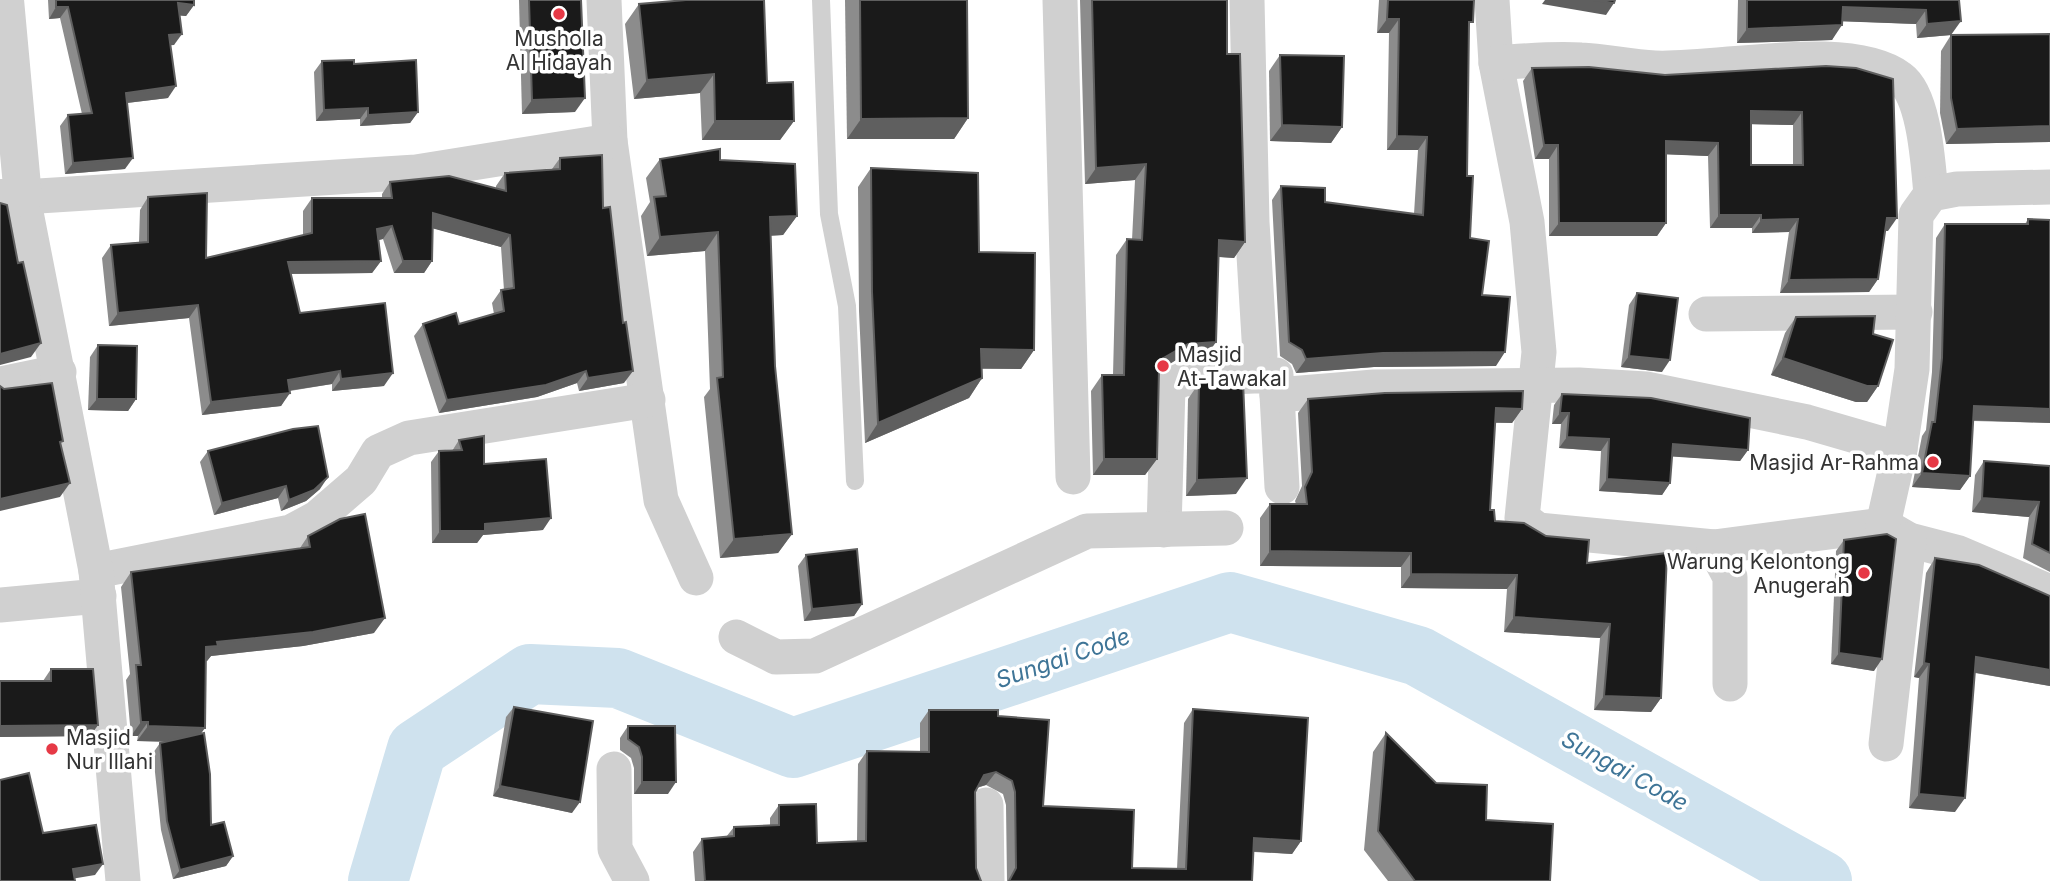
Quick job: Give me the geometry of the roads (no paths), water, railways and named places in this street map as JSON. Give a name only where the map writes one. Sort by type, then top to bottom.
[{"type":"street","points":[[5,0],[11,197],[59,372],[97,583],[123,881]]},
{"type":"street","points":[[604,0],[610,141],[661,500],[695,578]]},
{"type":"street","points":[[1060,0],[1073,477]]},
{"type":"street","points":[[1247,0],[1252,222],[1260,355]]},
{"type":"street","points":[[1492,0],[1496,63],[1527,222],[1539,352],[1522,518],[1538,530],[1714,547],[1896,533],[1959,553],[2050,592]]},
{"type":"street","points":[[1496,63],[1578,59],[1656,68],[1822,58],[1882,68],[1903,79],[1917,105],[1927,148],[1931,194],[1916,215],[1912,369],[1900,449],[1886,744]]},
{"type":"street","points":[[11,197],[416,172],[610,141]]},
{"type":"street","points":[[1931,194],[1957,189],[2050,187]]},
{"type":"street","points":[[1706,314],[1915,312]]},
{"type":"street","points":[[0,384],[59,372]]},
{"type":"street","points":[[1164,530],[1168,386],[1184,379],[1276,376],[1282,487]]},
{"type":"street","points":[[1277,395],[1374,387],[1536,385],[1646,389],[1807,422],[1900,449]]},
{"type":"street","points":[[0,606],[291,532],[317,518],[361,480],[378,452],[409,438],[648,400]]},
{"type":"street","points":[[736,637],[776,657],[815,656],[1087,531],[1226,528]]},
{"type":"street","points":[[1714,547],[1730,576],[1730,684]]},
{"type":"street","points":[[614,769],[615,849],[632,881]]},
{"type":"street","points":[[986,805],[987,881]]},
{"type":"lane","points":[[821,0],[829,214],[847,306],[855,481]]},
{"type":"waterway","name":"Sungai Code","points":[[378,881],[417,749],[530,674],[618,678],[793,748],[1230,602],[1418,656],[1822,881]]},
{"type":"place","name":"Musholla Al Hidayah","points":[[559,14]]},
{"type":"place","name":"Masjid At-Tawakal","points":[[1163,366]]},
{"type":"place","name":"Masjid Ar-Rahma","points":[[1933,462]]},
{"type":"place","name":"Warung Kelontong Anugerah","points":[[1864,573]]},
{"type":"place","name":"Masjid Nur Illahi","points":[[52,749]]}]
